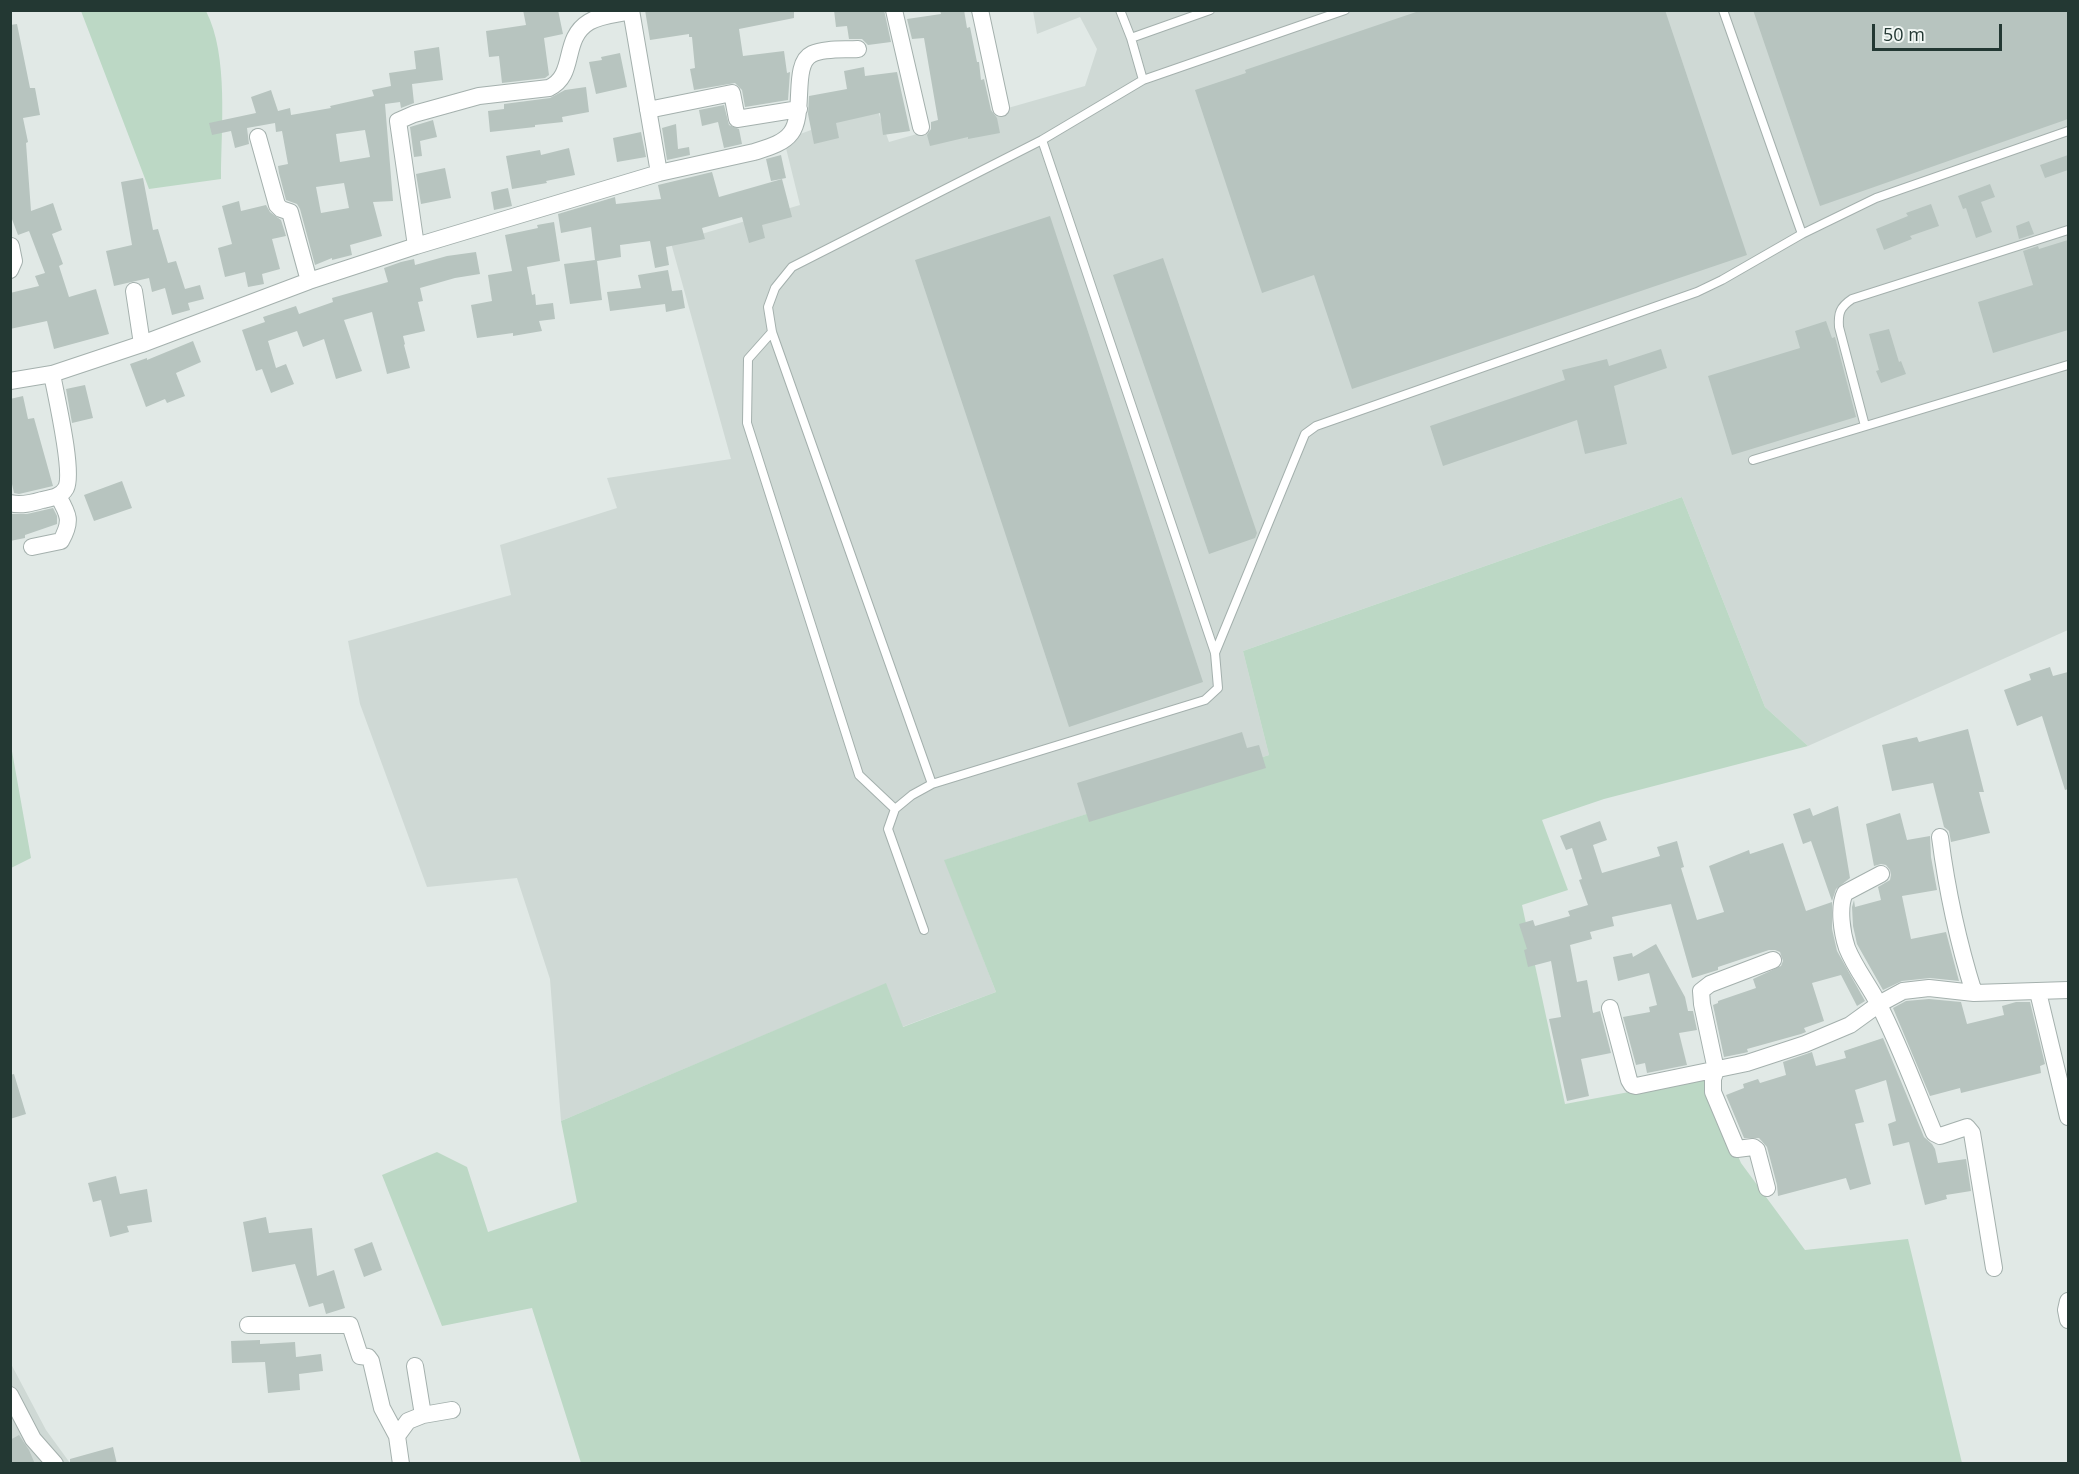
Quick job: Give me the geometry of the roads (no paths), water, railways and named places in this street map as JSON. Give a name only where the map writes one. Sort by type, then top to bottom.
[{"type":"street","points":[[894,10],[921,127]]},
{"type":"street","points":[[980,10],[1001,108]]},
{"type":"street","points":[[416,246],[398,122],[414,114],[479,96],[549,88],[556,85],[562,79],[572,43],[580,28],[592,20],[631,11],[659,173]]},
{"type":"street","points":[[10,381],[52,374],[142,344],[309,281],[416,246],[659,173],[754,152],[782,141],[797,121],[801,68],[803,61],[809,55],[818,52],[858,49]]},
{"type":"street","points":[[648,110],[732,93],[737,119],[799,109]]},
{"type":"street","points":[[258,137],[277,206],[290,212],[309,281]]},
{"type":"street","points":[[10,246],[14,261],[10,270]]},
{"type":"street","points":[[134,291],[142,344]]},
{"type":"street","points":[[10,503],[30,504],[58,496],[65,489],[69,472],[52,374]]},
{"type":"street","points":[[32,547],[61,541],[69,527],[67,512],[58,496]]},
{"type":"street","points":[[1940,837],[1946,886],[1956,933],[1974,993]]},
{"type":"street","points":[[1881,874],[1845,893],[1842,906],[1847,946],[1853,961],[1879,1004],[1934,1133],[1940,1136],[1967,1128],[1972,1133],[1994,1268]]},
{"type":"street","points":[[1767,1188],[1757,1150],[1753,1147],[1739,1150],[1735,1147],[1713,1092],[1716,1070],[1701,991],[1710,984],[1773,960]]},
{"type":"street","points":[[1610,1008],[1632,1085],[1636,1086],[1747,1063],[1805,1044],[1850,1025],[1879,1004],[1903,991],[1929,988],[1974,993],[2068,990]]},
{"type":"street","points":[[2038,992],[2068,1117]]},
{"type":"street","points":[[2068,1301],[2066,1310],[2068,1320]]},
{"type":"street","points":[[248,1325],[350,1325],[358,1354],[368,1357],[371,1361],[382,1408],[397,1436],[401,1464]]},
{"type":"street","points":[[416,1366],[423,1415]]},
{"type":"street","points":[[10,1395],[33,1439],[55,1464]]},
{"type":"street","points":[[397,1436],[408,1421],[423,1415],[452,1410]]},
{"type":"lane","points":[[1120,10],[1143,80]]},
{"type":"lane","points":[[1131,38],[1210,10]]},
{"type":"lane","points":[[932,784],[772,332],[768,307],[775,288],[792,267],[1042,140],[1143,80],[1344,10]]},
{"type":"lane","points":[[1723,10],[1802,234]]},
{"type":"lane","points":[[1215,653],[1305,434],[1329,420],[1697,292],[1802,234],[1876,198],[2068,131]]},
{"type":"lane","points":[[924,930],[888,829],[895,809],[912,795],[932,784],[1205,700],[1218,688],[1215,653],[1042,140]]},
{"type":"lane","points":[[1865,426],[1839,327],[1842,305],[1852,298],[2068,230]]},
{"type":"lane","points":[[772,332],[748,359],[747,423],[859,775],[895,809]]},
{"type":"lane","points":[[1753,460],[2068,365]]}]
